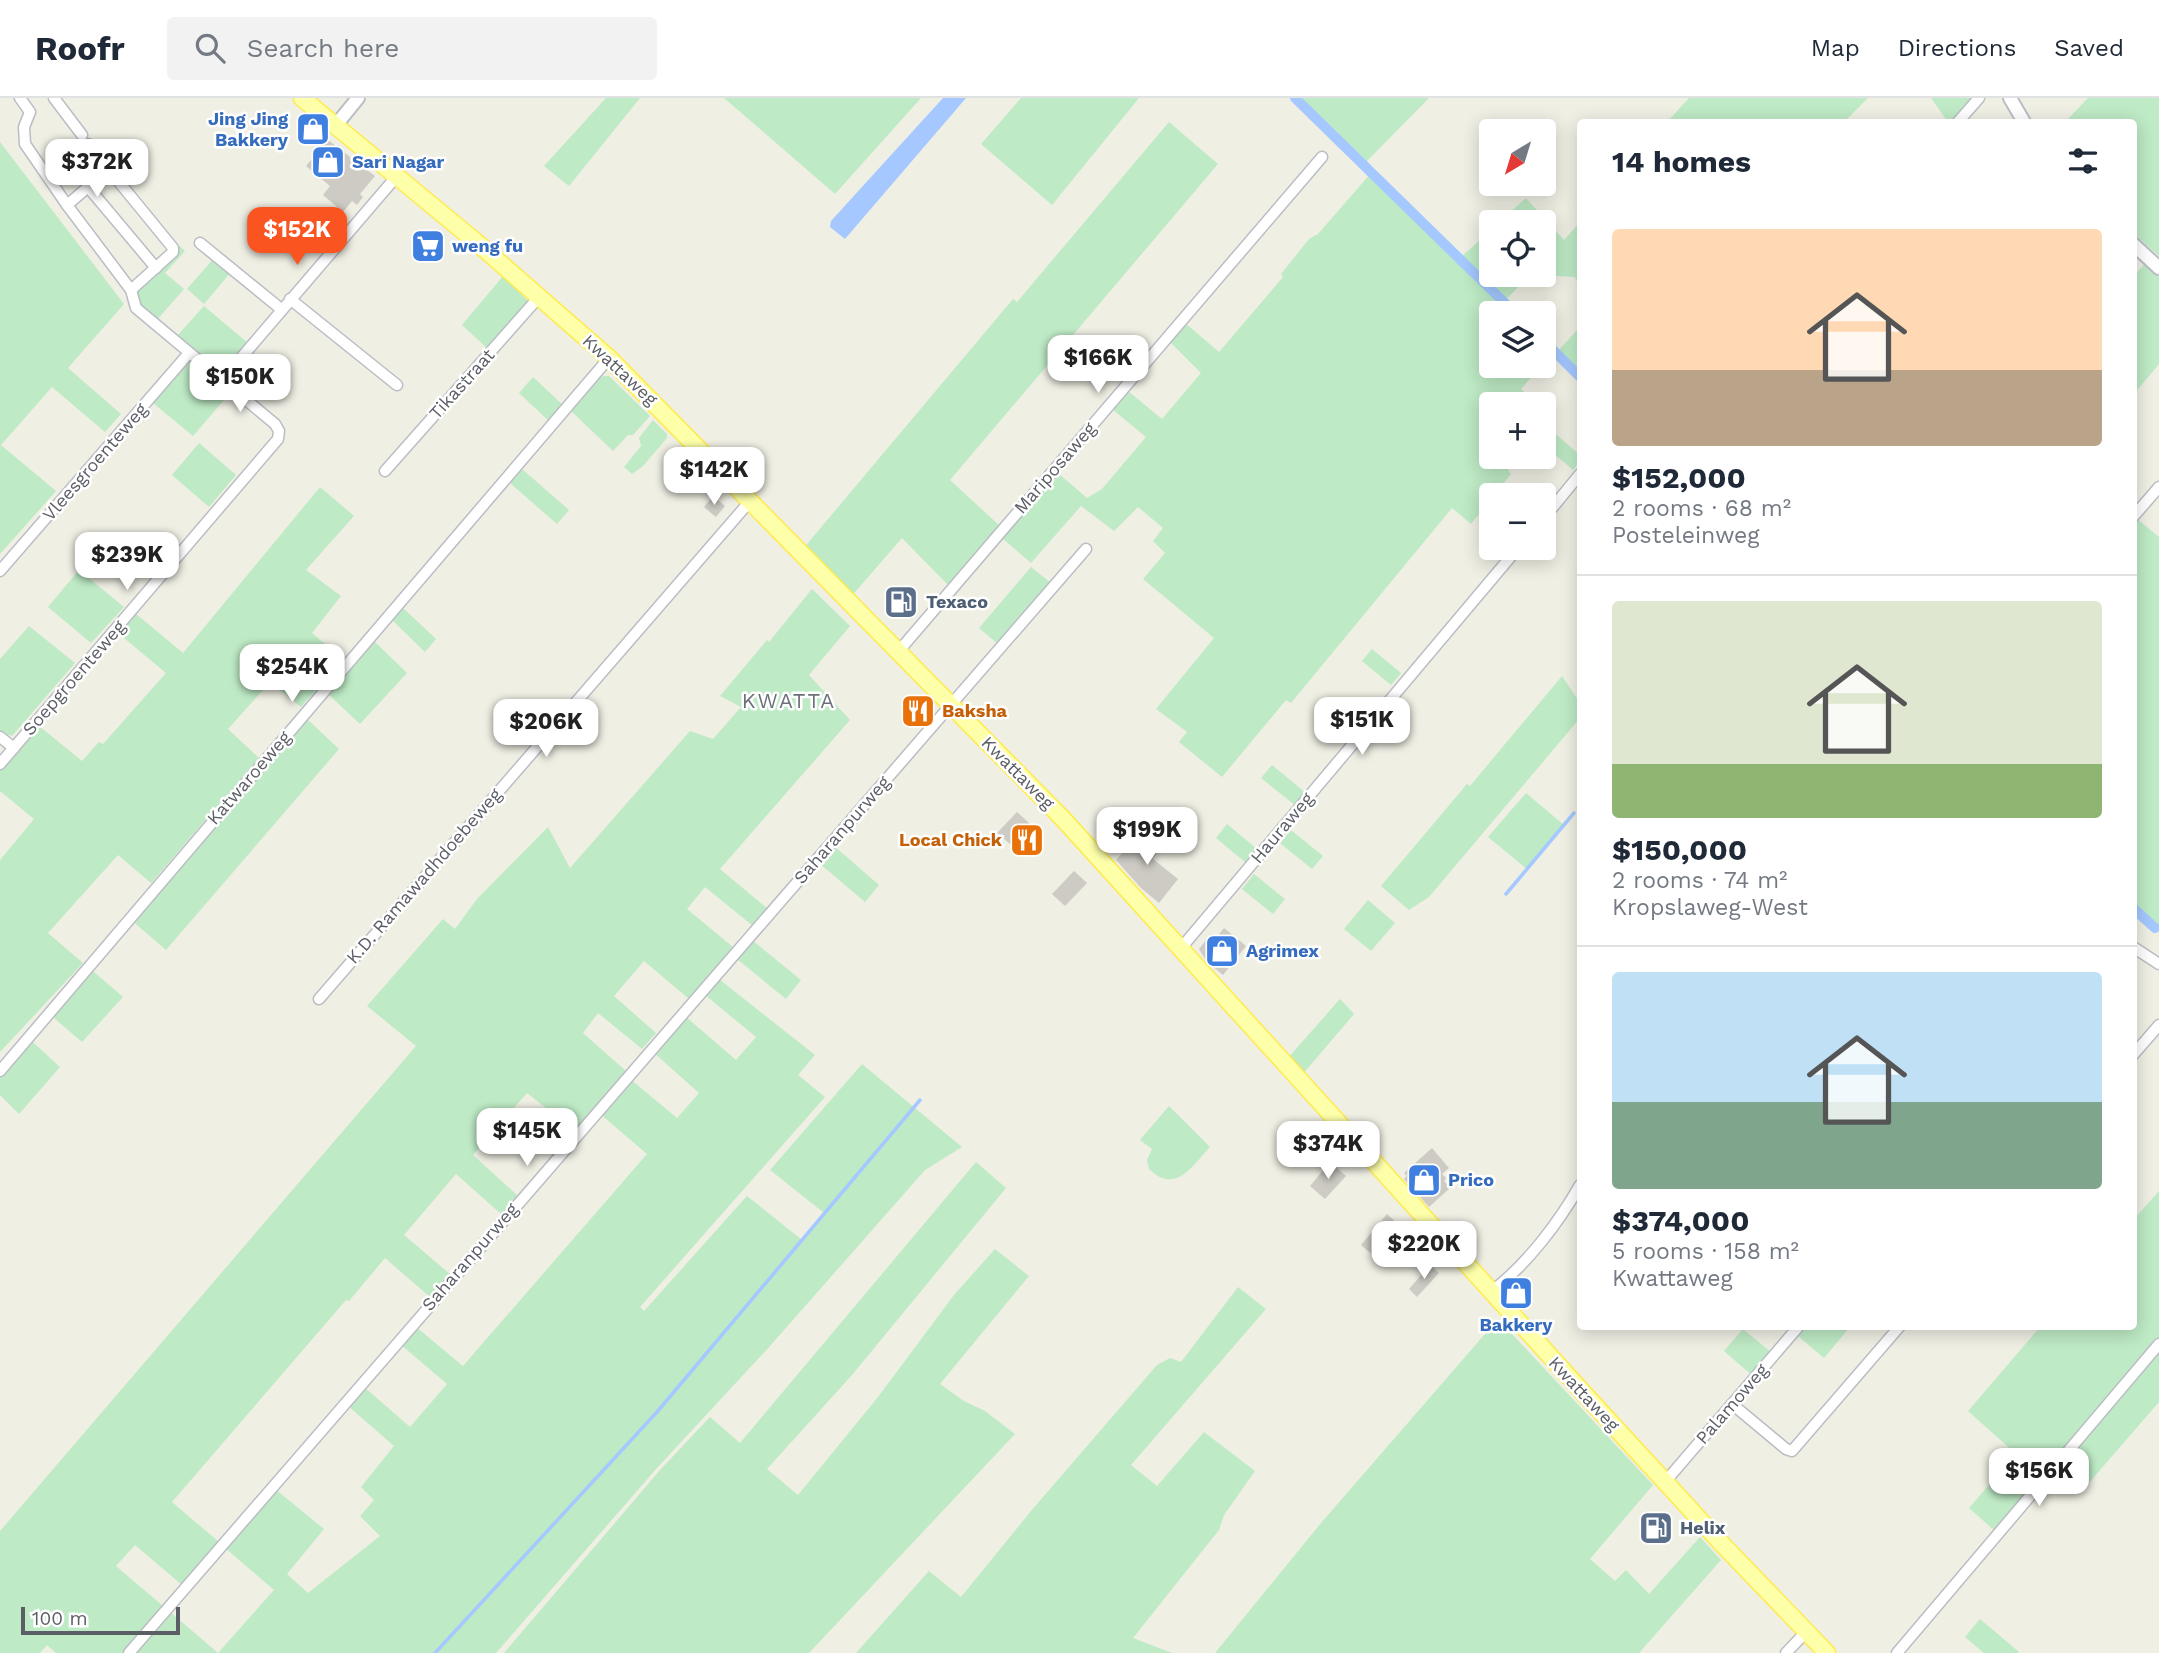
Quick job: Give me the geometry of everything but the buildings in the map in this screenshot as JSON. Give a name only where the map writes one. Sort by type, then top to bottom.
[{"type":"main road","name":"Kwattaweg","points":[[302,98],[610,358],[751,500],[1064,820],[1665,1482],[1827,1653]]},
{"type":"street","points":[[20,98],[30,112],[23,127],[25,144],[131,290],[136,308],[223,379],[396,177]]},
{"type":"street","points":[[54,98],[82,135]]},
{"type":"street","points":[[336,125],[358,98]]},
{"type":"street","points":[[1961,119],[1979,98]]},
{"type":"street","points":[[2010,98],[2022,119]]},
{"type":"street","points":[[88,144],[173,248],[173,252],[131,290]]},
{"type":"street","name":"Mariposaweg","points":[[898,652],[1322,157]]},
{"type":"street","points":[[67,205],[108,170]]},
{"type":"street","points":[[88,187],[156,268]]},
{"type":"street","points":[[200,243],[281,309]]},
{"type":"street","points":[[2137,248],[2159,268]]},
{"type":"street","name":"Tikastraat","points":[[385,471],[539,297]]},
{"type":"street","points":[[290,299],[397,385]]},
{"type":"street","name":"Vleesgroenteweg","points":[[0,572],[189,353]]},
{"type":"street","name":"Katwaroeweg","points":[[0,1071],[610,358]]},
{"type":"street","name":"Soepgroenteweg","points":[[0,764],[278,439],[279,431],[275,424],[223,379]]},
{"type":"street","points":[[1556,503],[1577,478]]},
{"type":"street","points":[[2137,512],[2159,487]]},
{"type":"street","name":"K.D. Ramawadhdoebeweg","points":[[319,999],[751,500]]},
{"type":"street","name":"Saharanpurweg","points":[[129,1653],[1086,549]]},
{"type":"street","name":"Hauraweg","points":[[1182,947],[1508,560]]},
{"type":"street","points":[[0,737],[14,748]]},
{"type":"street","points":[[2137,949],[2159,964]]},
{"type":"street","points":[[2137,1050],[2159,1025]]},
{"type":"street","points":[[1491,1292],[1505,1282],[1565,1211],[1577,1190]]},
{"type":"street","name":"Palamoweg","points":[[1665,1482],[1796,1330]]},
{"type":"street","points":[[1732,1404],[1786,1450],[1792,1451],[1897,1330]]},
{"type":"street","points":[[1896,1653],[2159,1344]]},
{"type":"street","points":[[1786,1653],[1805,1632]]},
{"type":"green space","points":[[606,98],[640,98],[569,186],[544,166]]},
{"type":"green space","points":[[724,98],[921,98],[835,194]]},
{"type":"green space","points":[[1021,98],[1139,98],[1052,205],[981,144]]},
{"type":"green space","points":[[1295,98],[1429,98],[1363,165]]},
{"type":"green space","points":[[1689,98],[1868,98],[1847,119],[1670,119]]},
{"type":"green space","points":[[1931,98],[1974,98],[1956,119],[1946,119]]},
{"type":"green space","points":[[2088,98],[2159,98],[2159,256],[2137,237],[2137,119],[2068,119]]},
{"type":"green space","points":[[1169,122],[1218,164],[950,480],[1000,526],[949,586],[902,538],[849,599],[802,550],[1013,299],[1017,302]]},
{"type":"green space","points":[[0,142],[124,304],[68,368],[121,414],[105,432],[52,387],[1,445],[56,491],[0,554]]},
{"type":"green space","points":[[1371,173],[1459,259],[1479,241],[1479,287],[1518,287],[1505,301],[1479,301],[1479,378],[1531,378],[1521,389],[1524,392],[1479,392],[1479,469],[1509,469],[1511,474],[1504,483],[1479,483],[1479,514],[1471,524],[1452,508],[1291,703],[1286,700],[1222,777],[1179,742],[1187,732],[1156,709],[1214,638],[1143,579],[1165,553],[1153,541],[1163,528],[1138,507],[1114,531],[1081,506],[1031,563],[1002,538],[1058,473],[1087,498],[1102,489],[1146,437],[1112,409],[1128,391],[1162,419],[1201,373],[1169,341],[1185,323],[1219,352],[1283,277],[1281,274],[1309,239],[1318,234]]},
{"type":"green space","points":[[1526,198],[1537,210],[1512,210]]},
{"type":"green space","points":[[1577,225],[1577,282],[1575,277],[1556,276],[1556,231],[1564,240]]},
{"type":"green space","points":[[176,243],[185,251],[165,273],[184,289],[156,321],[138,299],[137,289],[147,271]]},
{"type":"green space","points":[[214,258],[231,272],[204,304],[187,289]]},
{"type":"green space","points":[[2147,261],[2159,273],[2159,364],[2137,390],[2137,272]]},
{"type":"green space","points":[[503,276],[528,301],[488,349],[462,325]]},
{"type":"green space","points":[[204,306],[248,343],[230,363],[220,368],[177,336]]},
{"type":"green space","points":[[1577,330],[1577,374],[1556,353]]},
{"type":"green space","points":[[188,359],[230,393],[193,436],[148,399]]},
{"type":"green space","points":[[609,376],[650,416],[633,435],[628,435],[613,451],[570,410],[597,379]]},
{"type":"green space","points":[[533,377],[564,406],[550,422],[519,393]]},
{"type":"green space","points":[[653,420],[667,434],[667,438],[643,466],[632,474],[624,467],[641,446],[639,438]]},
{"type":"green space","points":[[1556,434],[1577,452],[1577,465],[1573,470],[1556,455]]},
{"type":"green space","points":[[199,443],[236,475],[209,507],[172,475]]},
{"type":"green space","points":[[522,469],[569,510],[557,524],[510,483]]},
{"type":"green space","points":[[320,487],[354,516],[306,570],[341,596],[312,633],[343,659],[301,707],[270,682],[228,729],[259,758],[151,883],[118,855],[48,933],[83,963],[0,1052],[0,860],[34,819],[0,791],[0,760],[33,721],[82,761],[99,742],[103,744],[166,673],[118,633],[135,613],[183,653]]},
{"type":"green space","points":[[2137,519],[2159,537],[2159,925],[2155,928],[2137,912]]},
{"type":"green space","points":[[1031,567],[1051,583],[998,644],[979,628]]},
{"type":"green space","points":[[79,570],[124,607],[91,643],[48,607]]},
{"type":"green space","points":[[812,589],[850,626],[809,675],[850,720],[720,869],[768,909],[753,926],[705,887],[687,909],[733,947],[689,999],[644,961],[614,996],[656,1033],[642,1049],[598,1013],[583,1033],[626,1071],[574,1130],[527,1093],[473,1155],[517,1195],[501,1214],[456,1174],[404,1235],[450,1274],[430,1297],[385,1258],[349,1301],[346,1300],[172,1502],[219,1542],[182,1585],[135,1545],[116,1566],[163,1606],[123,1653],[56,1653],[47,1645],[40,1653],[0,1653],[0,1531],[416,1046],[367,1006],[443,919],[455,929],[477,899],[548,827],[570,868],[690,731],[713,739],[741,707],[720,696]]},
{"type":"green space","points":[[402,607],[436,639],[425,652],[391,619]]},
{"type":"green space","points":[[29,626],[75,663],[12,736],[0,732],[0,659]]},
{"type":"green space","points":[[373,640],[407,673],[360,724],[327,693]]},
{"type":"green space","points":[[1372,649],[1401,673],[1391,685],[1362,661]]},
{"type":"green space","points":[[1562,676],[1577,698],[1577,722],[1429,897],[1409,910],[1381,886],[1467,784],[1470,786]]},
{"type":"green space","points":[[305,717],[339,749],[166,950],[130,919]]},
{"type":"green space","points":[[1272,765],[1307,794],[1296,806],[1261,778]]},
{"type":"green space","points":[[1526,793],[1564,825],[1527,869],[1488,837]]},
{"type":"green space","points":[[1227,824],[1257,849],[1246,863],[1216,838]]},
{"type":"green space","points":[[1291,830],[1323,856],[1312,869],[1280,843]]},
{"type":"green space","points":[[834,846],[879,885],[865,902],[819,863]]},
{"type":"green space","points":[[1254,874],[1285,899],[1273,914],[1242,889]]},
{"type":"green space","points":[[1368,900],[1395,923],[1371,951],[1344,929]]},
{"type":"green space","points":[[752,940],[801,980],[786,999],[737,959]]},
{"type":"green space","points":[[87,966],[123,997],[82,1042],[47,1012]]},
{"type":"green space","points":[[719,979],[815,1055],[798,1075],[825,1097],[640,1307],[644,1311],[747,1196],[802,1240],[824,1213],[770,1170],[862,1064],[962,1147],[925,1170],[770,1346],[657,1468],[496,1653],[218,1653],[274,1590],[225,1548],[275,1489],[324,1529],[287,1574],[308,1593],[380,1536],[360,1516],[374,1500],[361,1487],[394,1446],[347,1405],[363,1386],[410,1427],[447,1384],[400,1344],[415,1326],[463,1366],[647,1154],[599,1113],[629,1078],[677,1118],[699,1093],[653,1052],[685,1016],[736,1060],[756,1037],[705,995]]},
{"type":"green space","points":[[1340,999],[1354,1014],[1302,1075],[1287,1059]]},
{"type":"green space","points":[[26,1036],[60,1067],[19,1114],[0,1095],[0,1066]]},
{"type":"green space","points":[[1169,1106],[1210,1147],[1183,1175],[1167,1179],[1149,1169],[1147,1160],[1152,1149],[1140,1140]]},
{"type":"green space","points":[[976,1162],[1006,1188],[852,1375],[767,1469],[798,1495],[878,1397],[954,1295],[995,1249],[1029,1276],[940,1384],[964,1401],[985,1411],[1015,1434],[809,1653],[504,1653],[660,1470],[710,1417],[740,1443]]},
{"type":"green space","points":[[2159,1191],[2159,1402],[2081,1492],[2049,1467],[1995,1531],[1969,1508],[2016,1454],[1968,1411],[2037,1330],[2137,1330],[2137,1216]]},
{"type":"green space","points":[[1238,1287],[1266,1309],[1131,1465],[1157,1486],[1204,1432],[1255,1471],[1224,1515],[1219,1530],[1133,1638],[1172,1653],[856,1653],[929,1571],[961,1597],[1157,1365],[1170,1358],[1181,1362]]},
{"type":"green space","points":[[1498,1319],[1653,1485],[1590,1559],[1615,1581],[1626,1570],[1649,1594],[1700,1537],[1721,1560],[1639,1653],[1215,1653],[1321,1523]]},
{"type":"green space","points":[[1744,1330],[1772,1353],[1753,1376],[1724,1351]]},
{"type":"green space","points":[[1803,1330],[1847,1330],[1824,1358],[1798,1336]]},
{"type":"green space","points":[[169,1611],[218,1653],[138,1653],[136,1651]]},
{"type":"green space","points":[[1980,1619],[2019,1652],[1984,1653],[1965,1637]]},
{"type":"water","points":[[943,98],[966,98],[845,239],[830,227],[831,221]]},
{"type":"waterway","points":[[1295,98],[1503,301]]},
{"type":"waterway","points":[[1556,353],[1577,374]]},
{"type":"waterway","points":[[1506,894],[1574,813]]},
{"type":"waterway","points":[[2137,912],[2155,928]]},
{"type":"waterway","points":[[435,1653],[657,1412],[920,1100]]},
{"type":"place","name":"Jing Jing Bakkery","points":[[313,129]]},
{"type":"place","name":"Sari Nagar","points":[[328,162]]},
{"type":"place","name":"weng fu","points":[[428,246]]},
{"type":"place","name":"Texaco","points":[[901,602]]},
{"type":"place","name":"Baksha","points":[[918,711]]},
{"type":"place","name":"Local Chick","points":[[1027,840]]},
{"type":"place","name":"Agrimex","points":[[1222,951]]},
{"type":"place","name":"Prico","points":[[1424,1180]]},
{"type":"place","name":"Bakkery","points":[[1516,1293]]},
{"type":"place","name":"Helix","points":[[1656,1528]]},
{"type":"district","name":"KWATTA","points":[[789,701]]}]
